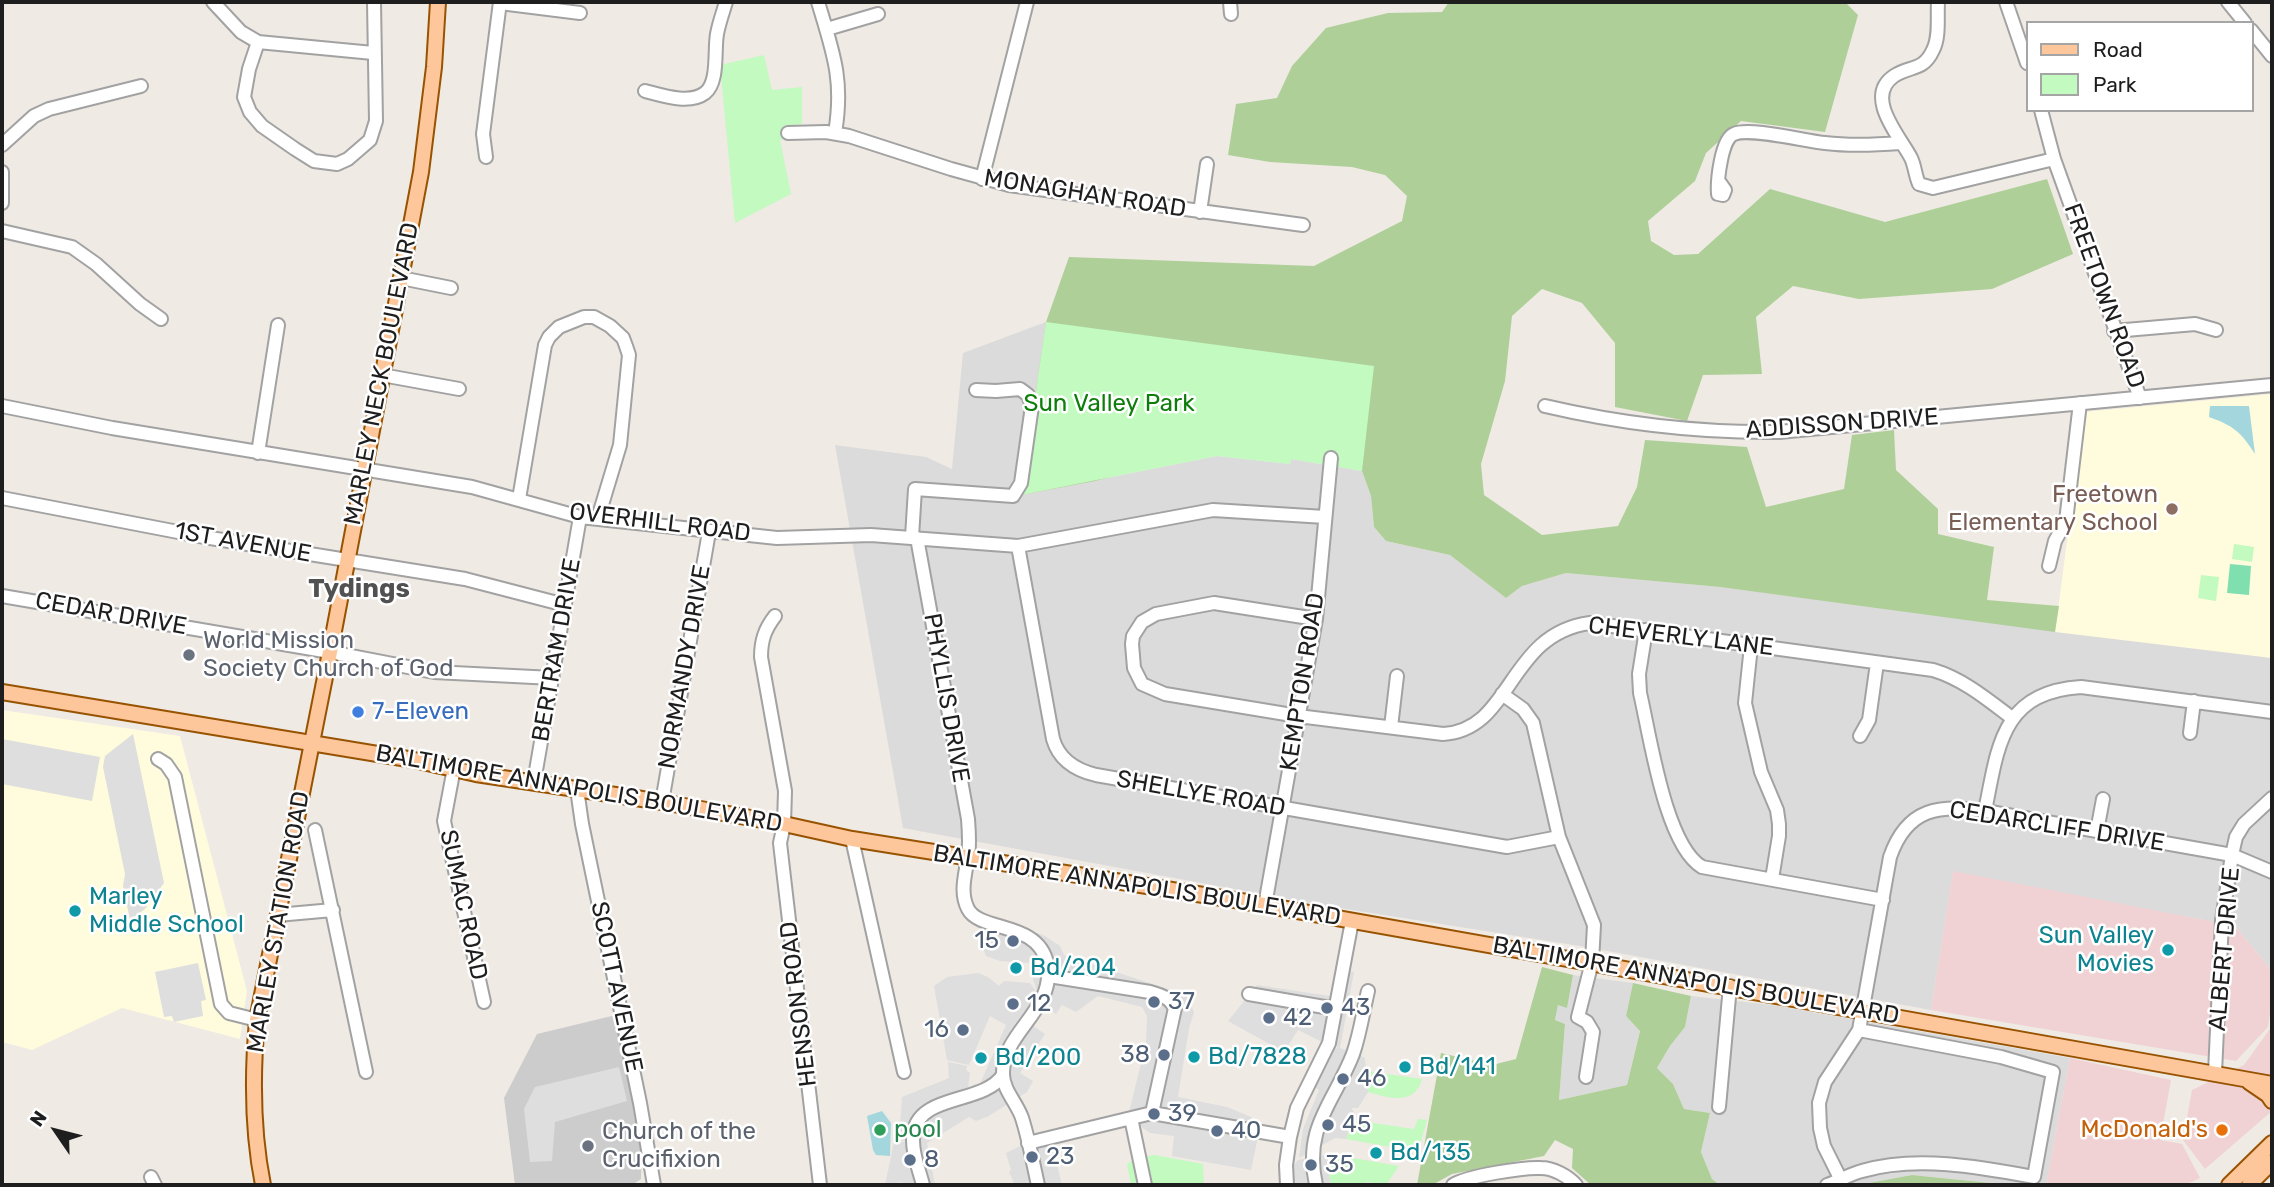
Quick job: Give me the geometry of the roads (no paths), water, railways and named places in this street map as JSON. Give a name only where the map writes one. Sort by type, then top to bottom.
[{"type":"main road","name":"MARLEY NECK BOULEVARD","points":[[312,743],[421,172],[438,2]]},
{"type":"main road","name":"BALTIMORE ANNAPOLIS BOULEVARD","points":[[2,692],[312,743],[476,774],[662,802],[852,839],[1352,920],[2272,1084]]},
{"type":"main road","name":"MARLEY STATION ROAD","points":[[263,1185],[253,1114],[257,1020],[312,743]]},
{"type":"main road","points":[[2245,1079],[2268,1095],[2272,1101]]},
{"type":"main road","points":[[2249,1185],[2269,1152],[2272,1137]]},
{"type":"main road","points":[[2229,1185],[2269,1152]]},
{"type":"street","points":[[213,2],[241,32],[258,42],[373,53]]},
{"type":"street","points":[[258,42],[244,97],[250,112],[262,126],[313,161],[337,164],[348,159],[370,140],[376,121],[374,2]]},
{"type":"street","points":[[486,157],[483,134],[500,2],[580,13]]},
{"type":"street","points":[[645,91],[671,98],[693,98],[704,93],[712,82],[717,33],[726,2]]},
{"type":"street","points":[[818,2],[839,84],[835,133]]},
{"type":"street","points":[[982,179],[1027,2]]},
{"type":"street","points":[[1938,2],[1936,44],[1933,52],[1923,65],[1895,75],[1884,91],[1885,112],[1900,143],[1910,156],[1917,180],[1927,187],[1959,183],[2054,159]]},
{"type":"street","points":[[2007,2],[2025,57]]},
{"type":"street","points":[[2228,2],[2243,21]]},
{"type":"street","points":[[827,29],[878,14]]},
{"type":"street","points":[[2253,32],[2272,56]]},
{"type":"street","points":[[2,145],[34,116],[48,109],[141,86]]},
{"type":"street","name":"FREETOWN ROAD","points":[[2042,112],[2054,159],[2140,398],[2272,385]]},
{"type":"street","name":"MONAGHAN ROAD","points":[[788,133],[835,133],[982,179],[1030,189],[1303,225]]},
{"type":"street","points":[[1720,183],[1723,148],[1736,133],[1828,143],[1900,143]]},
{"type":"street","points":[[1200,212],[1207,164]]},
{"type":"street","points":[[2,172],[2,203]]},
{"type":"street","points":[[2,231],[72,247],[161,319]]},
{"type":"street","points":[[401,278],[451,288]]},
{"type":"street","points":[[519,499],[541,359],[549,337],[567,322],[594,317],[617,331],[623,338],[629,355],[620,445],[598,518]]},
{"type":"street","points":[[2114,331],[2195,324],[2216,330]]},
{"type":"street","points":[[258,453],[278,325]]},
{"type":"street","points":[[382,375],[459,389]]},
{"type":"street","name":"PHYLLIS DRIVE","points":[[976,390],[1020,389],[1028,395],[1032,405],[1021,483],[1013,496],[915,489],[915,537],[968,819],[968,858],[973,903],[985,920],[1032,939],[1041,948],[1049,976]]},
{"type":"street","name":"ADDISSON DRIVE","points":[[1545,406],[1603,419],[1732,433],[2140,398]]},
{"type":"street","points":[[2049,566],[2055,541],[2067,521],[2081,403]]},
{"type":"street","name":"OVERHILL ROAD","points":[[2,405],[112,428],[472,487],[580,517],[777,538],[871,535],[1018,546],[1213,510],[1325,517]]},
{"type":"street","name":"KEMPTON ROAD","points":[[1265,905],[1316,619],[1331,458]]},
{"type":"street","name":"1ST AVENUE","points":[[2,498],[204,537],[466,579],[565,605]]},
{"type":"street","name":"BERTRAM DRIVE","points":[[534,782],[580,517]]},
{"type":"street","name":"NORMANDY DRIVE","points":[[662,802],[709,532]]},
{"type":"street","name":"SHELLYE ROAD","points":[[1018,546],[1055,748],[1076,768],[1095,775],[1507,847],[1559,837]]},
{"type":"street","name":"CEDAR DRIVE","points":[[2,596],[434,672],[552,678]]},
{"type":"street","name":"CHEVERLY LANE","points":[[1316,619],[1214,603],[1156,614],[1148,617],[1137,628],[1132,644],[1133,664],[1142,684],[1155,691],[1298,716],[1443,734],[1466,731],[1484,717],[1536,648],[1561,630],[1590,623],[1933,670],[1949,674],[1967,684],[2012,718]]},
{"type":"street","name":"HENSON ROAD","points":[[775,616],[763,637],[761,657],[785,791],[785,824],[780,843],[820,1185]]},
{"type":"street","points":[[1646,631],[1639,674],[1640,693],[1667,808],[1689,858],[1702,867],[1883,900]]},
{"type":"street","points":[[1751,646],[1745,703],[1761,772],[1777,810],[1779,824],[1772,879]]},
{"type":"street","points":[[1860,736],[1869,720],[1877,663]]},
{"type":"street","points":[[1391,727],[1397,676]]},
{"type":"street","points":[[1985,811],[2003,732],[2025,704],[2036,697],[2064,688],[2081,687],[2272,712]]},
{"type":"street","points":[[1502,694],[1523,709],[1533,723],[1559,837],[1594,925],[1592,962],[1578,1017],[1587,1022],[1593,1032],[1586,1077]]},
{"type":"street","points":[[2190,733],[2194,701]]},
{"type":"street","points":[[158,759],[166,764],[175,777],[221,1004],[229,1013],[257,1020]]},
{"type":"street","name":"SUMAC ROAD","points":[[454,768],[444,821],[484,1002]]},
{"type":"street","name":"SCOTT AVENUE","points":[[577,789],[654,1185]]},
{"type":"street","name":"ALBERT DRIVE","points":[[2215,1073],[2222,919],[2232,855],[2236,838],[2244,824],[2272,798]]},
{"type":"street","points":[[2097,831],[2103,799]]},
{"type":"street","name":"CEDARCLIFF DRIVE","points":[[1859,1030],[1890,857],[1903,830],[1918,816],[1939,808],[1957,807],[1985,811],[2232,855],[2272,872]]},
{"type":"street","points":[[314,830],[366,1072]]},
{"type":"street","points":[[852,839],[904,1072]]},
{"type":"street","points":[[277,915],[333,910]]},
{"type":"street","points":[[1287,1185],[1286,1165],[1297,1108],[1329,1043],[1352,920]]},
{"type":"street","points":[[923,1185],[914,1140],[914,1132],[921,1117],[934,1108],[987,1089],[998,1081],[1003,1074],[1009,1049],[1040,1006],[1049,976],[1150,992],[1162,995],[1173,1004],[1175,1009],[1152,1113]]},
{"type":"street","points":[[1718,1107],[1730,986]]},
{"type":"street","points":[[1315,1185],[1312,1171],[1313,1144],[1320,1117],[1353,1053],[1368,991]]},
{"type":"street","points":[[1249,994],[1336,1009]]},
{"type":"street","points":[[1827,1185],[1841,1180],[1863,1171],[1925,1164],[1995,1170],[2034,1177],[2053,1072],[2001,1057],[1859,1030],[1825,1082],[1819,1103],[1824,1146],[1841,1180]]},
{"type":"street","points":[[2001,1057],[2005,1035]]},
{"type":"street","points":[[1317,1070],[1340,1082]]},
{"type":"street","points":[[1003,1074],[1021,1115],[1038,1185]]},
{"type":"street","points":[[1028,1143],[1152,1113],[1290,1137]]},
{"type":"street","points":[[1131,1118],[1146,1185]]},
{"type":"street","points":[[1453,1185],[1460,1181],[1489,1180],[1541,1168],[1556,1171],[1576,1185]]},
{"type":"water","points":[[2210,406],[2249,406],[2255,454],[2236,431],[2209,417]]},
{"type":"water","name":"pool","points":[[882,1111],[891,1123],[890,1156],[876,1155],[873,1150],[867,1116]]},
{"type":"place","name":"Freetown Elementary School","points":[[2172,509]]},
{"type":"place","name":"World Mission Society Church of God","points":[[189,655]]},
{"type":"place","name":"7-Eleven","points":[[358,712]]},
{"type":"place","name":"Marley Middle School","points":[[75,911]]},
{"type":"place","name":"15","points":[[1013,941]]},
{"type":"place","name":"Sun Valley Movies","points":[[2168,950]]},
{"type":"place","name":"Bd/204","points":[[1016,968]]},
{"type":"place","name":"37","points":[[1154,1002]]},
{"type":"place","name":"12","points":[[1013,1004]]},
{"type":"place","name":"43","points":[[1327,1008]]},
{"type":"place","name":"42","points":[[1269,1018]]},
{"type":"place","name":"16","points":[[963,1030]]},
{"type":"place","name":"38","points":[[1164,1055]]},
{"type":"place","name":"Bd/7828","points":[[1194,1057]]},
{"type":"place","name":"Bd/200","points":[[981,1058]]},
{"type":"place","name":"Bd/141","points":[[1405,1067]]},
{"type":"place","name":"46","points":[[1343,1079]]},
{"type":"place","name":"39","points":[[1154,1114]]},
{"type":"place","name":"45","points":[[1328,1125]]},
{"type":"place","name":"pool","points":[[880,1130]]},
{"type":"place","name":"McDonald's","points":[[2222,1130]]},
{"type":"place","name":"40","points":[[1217,1131]]},
{"type":"place","name":"Church of the Crucifixion","points":[[588,1146]]},
{"type":"place","name":"Bd/135","points":[[1376,1153]]},
{"type":"place","name":"23","points":[[1032,1157]]},
{"type":"place","name":"8","points":[[910,1160]]},
{"type":"place","name":"35","points":[[1311,1165]]},
{"type":"district","name":"Tydings","points":[[359,589]]},
{"type":"park label","name":"Sun Valley Park","points":[[1109,404]]}]
